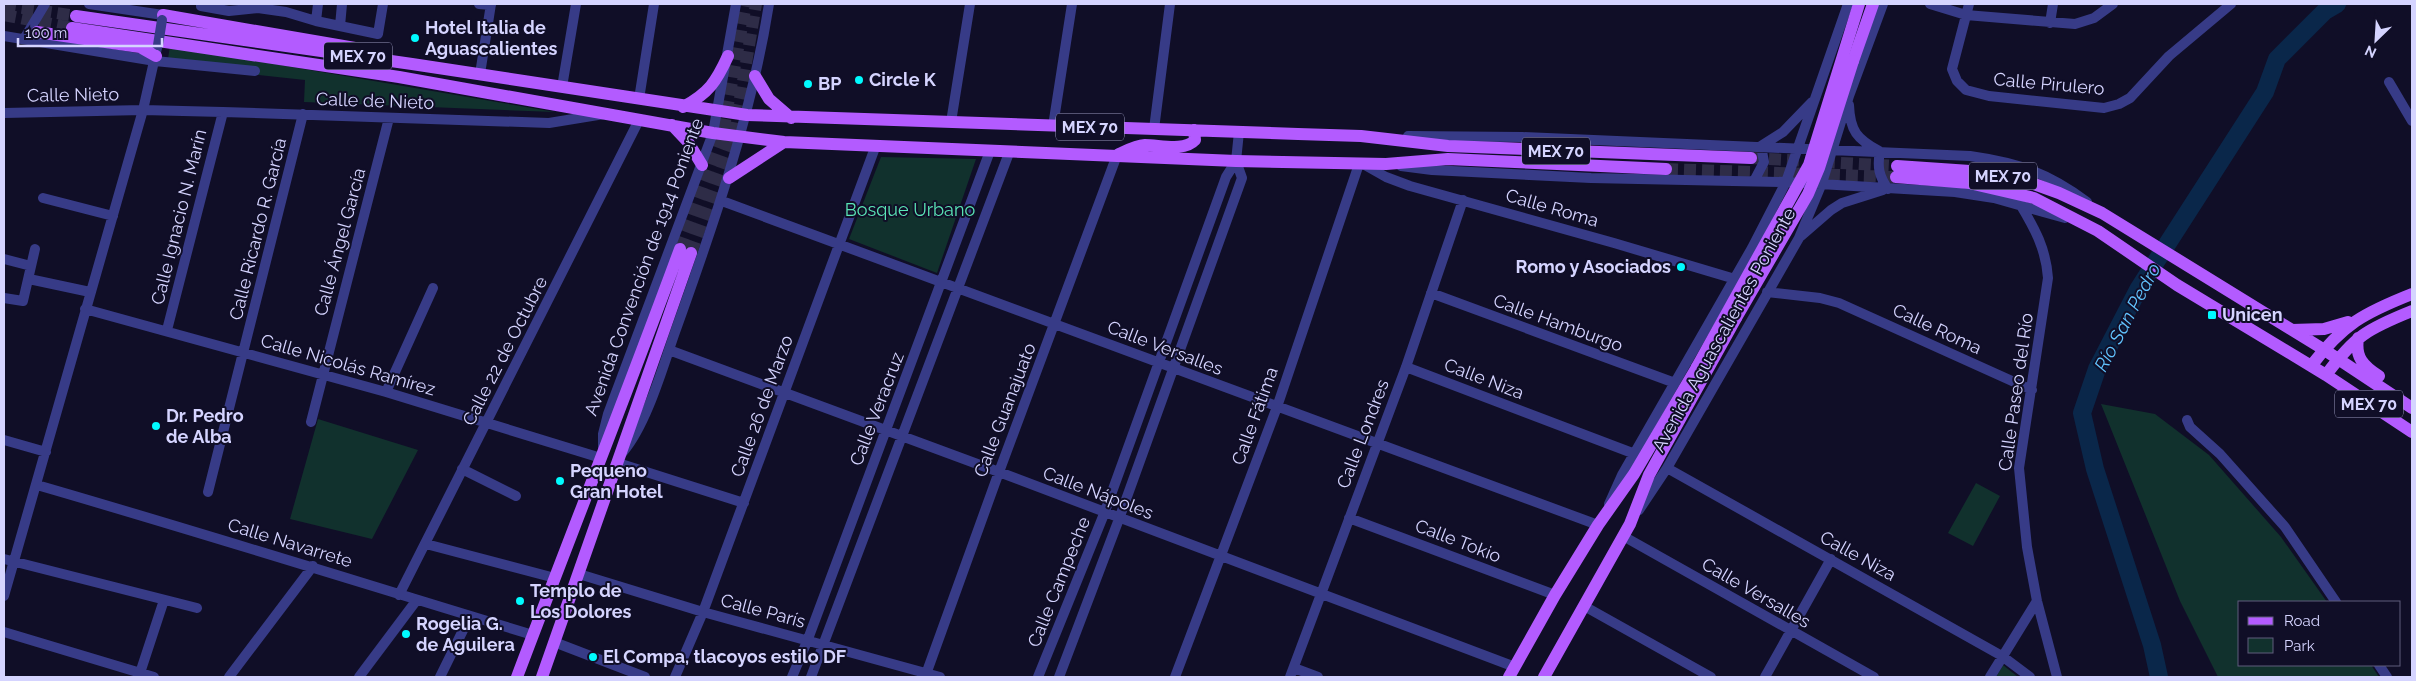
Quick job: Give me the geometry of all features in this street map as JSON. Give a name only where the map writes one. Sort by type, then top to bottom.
[{"type":"main road","name":"Avenida Aguascalientes Poniente","points":[[1512,672],[1554,596],[1598,525],[1634,474],[1697,367],[1809,165],[1859,4]]},
{"type":"main road","name":"Avenida Aguascalientes Poniente","points":[[1545,677],[1630,524],[1648,475],[1808,194],[1819,168],[1873,4]]},
{"type":"main road","points":[[163,13],[370,49],[412,64]]},
{"type":"main road","name":"MEX 70","points":[[1666,169],[1448,159],[1386,164],[1236,162],[784,142],[741,138],[74,22],[412,64],[683,107],[747,115],[790,118],[1361,136],[1448,146],[1751,158]]},
{"type":"main road","points":[[37,32],[140,47],[156,54]]},
{"type":"main road","points":[[683,107],[702,96],[714,84],[728,56]]},
{"type":"main road","points":[[755,76],[768,99],[790,118]]},
{"type":"main road","points":[[672,125],[688,142],[702,165]]},
{"type":"main road","points":[[1117,156],[1138,146],[1186,146],[1195,140],[1194,130]]},
{"type":"main road","points":[[729,178],[784,142]]},
{"type":"main road","name":"MEX 70","points":[[2412,408],[2324,350],[2127,228],[2102,213],[2059,193],[2022,180],[1970,171],[1897,171],[1969,183],[2034,198],[2080,222],[2121,247],[2177,285],[2326,375],[2412,432]]},
{"type":"main road","name":"Avenida Convención de 1914 Poniente","points":[[517,677],[602,455],[686,251],[619,459],[542,677]]},
{"type":"main road","points":[[2291,330],[2324,329],[2356,320],[2412,294]]},
{"type":"main road","points":[[2326,375],[2338,359],[2368,330],[2412,311]]},
{"type":"main road","points":[[2311,366],[2339,333],[2356,320]]},
{"type":"main road","points":[[2358,338],[2356,347],[2360,362],[2382,378],[2401,400]]},
{"type":"street","points":[[24,39],[45,4]]},
{"type":"street","points":[[4,596],[8,560],[36,486],[143,110],[163,13],[89,4]]},
{"type":"street","points":[[316,22],[318,4]]},
{"type":"street","points":[[340,26],[342,4]]},
{"type":"street","points":[[201,5],[287,8],[316,22],[378,34],[383,4]]},
{"type":"street","points":[[479,4],[491,5],[480,74]]},
{"type":"street","points":[[562,87],[576,4]]},
{"type":"street","points":[[639,99],[654,4]]},
{"type":"street","name":"Avenida Convención de 1914 Poniente","points":[[602,455],[603,434],[608,414],[713,133],[736,4]]},
{"type":"street","name":"Avenida Convención de 1914 Poniente","points":[[619,459],[638,430],[669,350],[722,201],[747,115],[769,4]]},
{"type":"street","points":[[952,122],[970,4]]},
{"type":"street","points":[[1053,126],[1072,4]]},
{"type":"street","points":[[1154,129],[1170,4]]},
{"type":"street","name":"Avenida Aguascalientes Poniente","points":[[1606,513],[1615,490],[1735,279],[1786,182],[1848,4]]},
{"type":"street","name":"Avenida Aguascalientes Poniente","points":[[1630,524],[1667,468],[1799,238],[1822,184],[1849,96],[1883,4]]},
{"type":"street","points":[[1930,4],[1966,15],[2075,24],[2094,18],[2113,4]]},
{"type":"street","name":"Calle Pirulero","points":[[1969,4],[1952,69],[1957,81],[1966,90],[1989,96],[2104,108],[2119,104],[2130,98],[2169,56],[2231,4]]},
{"type":"street","points":[[2050,22],[2053,4]]},
{"type":"street","points":[[4,36],[156,54],[254,71]]},
{"type":"street","points":[[2389,82],[2409,108],[2412,121]]},
{"type":"street","points":[[1754,181],[1764,162],[1761,146],[1783,132],[1817,95],[1822,110],[1832,113],[1842,107],[1849,96]]},
{"type":"street","points":[[1799,238],[1831,210],[1842,203],[1888,189],[1880,178],[1878,170],[1880,152],[1861,140],[1853,130],[1850,122],[1849,96]]},
{"type":"street","name":"Calle de Nieto","points":[[143,110],[549,123],[605,114]]},
{"type":"street","name":"Calle Nieto","points":[[4,113],[143,110]]},
{"type":"street","name":"Calle Ignacio N. Marín","points":[[167,330],[223,112]]},
{"type":"street","name":"Calle Ricardo R. García","points":[[208,492],[303,114]]},
{"type":"street","name":"Calle Ángel García","points":[[311,422],[389,118]]},
{"type":"street","name":"Calle 22 de Octubre","points":[[399,595],[639,120]]},
{"type":"street","name":"Calle Campeche","points":[[1059,677],[1120,519],[1242,178],[1236,162],[1239,132]]},
{"type":"street","name":"MEX 70","points":[[1361,136],[1522,137],[1970,156],[2019,165],[2044,174],[2102,213]]},
{"type":"street","name":"Calle 26 de Marzo","points":[[676,677],[744,503],[876,145]]},
{"type":"street","name":"Calle Veracruz","points":[[792,677],[808,639],[990,151]]},
{"type":"street","name":"Calle Veracruz","points":[[811,677],[1009,152]]},
{"type":"street","name":"Calle Guanajuato","points":[[926,675],[999,472],[1117,156]]},
{"type":"street","name":"Calle Campeche","points":[[1038,677],[1104,514],[1226,177],[1236,162]]},
{"type":"street","name":"Calle Roma","points":[[1361,164],[1386,177],[1410,186],[1735,279]]},
{"type":"street","name":"Calle Fátima","points":[[1175,677],[1277,407],[1361,164]]},
{"type":"street","name":"MEX 70","points":[[1386,164],[1432,170],[1591,178],[1786,182],[1955,192],[2020,204],[2080,222]]},
{"type":"street","points":[[43,198],[113,216]]},
{"type":"street","name":"Calle Londres","points":[[1292,673],[1406,366],[1463,200]]},
{"type":"street","name":"Calle Versalles","points":[[722,201],[959,287],[1598,525]]},
{"type":"street","name":"Calle Paseo del Río","points":[[2020,204],[2040,238],[2046,257],[2048,278],[2019,468],[2027,547],[2037,600],[2057,677]]},
{"type":"street","points":[[1752,248],[1768,251],[1782,266]]},
{"type":"street","points":[[4,298],[23,301],[35,249]]},
{"type":"street","points":[[4,259],[31,266]]},
{"type":"street","points":[[29,279],[90,292]]},
{"type":"street","points":[[386,392],[433,288]]},
{"type":"street","name":"Calle Roma","points":[[1767,292],[1820,298],[1839,303],[2032,390]]},
{"type":"street","name":"Calle Hamburgo","points":[[1431,293],[1675,383]]},
{"type":"street","name":"Calle Nicolás Ramírez","points":[[85,309],[167,330],[602,455]]},
{"type":"street","name":"Calle Nápoles","points":[[669,350],[783,394],[999,472],[1104,514],[1320,594],[1512,672]]},
{"type":"street","name":"Calle Niza","points":[[1406,366],[1635,454]]},
{"type":"street","points":[[2187,420],[2190,427],[2234,468],[2285,527],[2335,601]]},
{"type":"street","points":[[4,440],[46,452]]},
{"type":"street","points":[[619,459],[744,503]]},
{"type":"street","name":"Calle Niza","points":[[1667,468],[2002,656],[2030,677]]},
{"type":"street","points":[[462,469],[516,496]]},
{"type":"street","name":"Calle Navarrete","points":[[36,486],[313,566],[416,601],[533,635]]},
{"type":"street","name":"Calle Tokio","points":[[1349,518],[1554,596]]},
{"type":"street","name":"Calle Versalles","points":[[1623,536],[1790,632],[1874,677]]},
{"type":"street","points":[[426,544],[555,578]]},
{"type":"street","points":[[1765,677],[1831,559]]},
{"type":"street","points":[[8,560],[196,608]]},
{"type":"street","points":[[229,677],[313,566]]},
{"type":"street","name":"Calle París","points":[[579,574],[703,612],[808,639],[926,675],[940,677]]},
{"type":"street","points":[[140,673],[164,600]]},
{"type":"street","points":[[1990,677],[2037,600]]},
{"type":"street","points":[[359,677],[416,601]]},
{"type":"street","points":[[1584,606],[1711,677]]},
{"type":"street","points":[[440,677],[470,616]]},
{"type":"street","points":[[4,632],[154,677]]},
{"type":"street","points":[[554,642],[645,677]]},
{"type":"street","points":[[2380,666],[2387,677]]},
{"type":"street","points":[[1292,673],[1318,677]]},
{"type":"green space","points":[[170,46],[555,112],[304,102],[305,80],[167,65]]},
{"type":"green space","name":"Bosque Urbano","points":[[881,157],[976,159],[937,273],[849,239]]},
{"type":"green space","points":[[2101,404],[2155,414],[2209,455],[2281,537],[2326,601],[2238,601],[2238,666],[2372,666],[2379,677],[2218,677],[2180,601]]},
{"type":"green space","points":[[318,419],[418,450],[372,539],[290,519]]},
{"type":"green space","points":[[1976,483],[2000,496],[1973,546],[1948,533]]},
{"type":"green space","points":[[2003,665],[2018,677],[1996,677]]},
{"type":"waterway","name":"Río San Pedro","points":[[2159,677],[2152,645],[2095,469],[2082,413],[2097,369],[2139,288],[2265,92],[2277,59],[2325,11],[2337,4]]},
{"type":"tunnel","points":[[680,249],[723,132],[746,4]]},
{"type":"tunnel","points":[[691,253],[732,137],[756,4]]},
{"type":"tunnel","points":[[4,5],[76,16]]},
{"type":"tunnel","points":[[4,15],[72,28]]},
{"type":"tunnel","points":[[1751,158],[1897,166]]},
{"type":"tunnel","points":[[1666,169],[1896,177]]},
{"type":"place","name":"Hotel Italia de Aguascalientes","points":[[415,38]]},
{"type":"place","name":"Circle K","points":[[859,80]]},
{"type":"place","name":"BP","points":[[808,84]]},
{"type":"place","name":"Romo y Asociados","points":[[1681,267]]},
{"type":"place","name":"Unicen","points":[[2212,315]]},
{"type":"place","name":"Dr. Pedro de Alba","points":[[156,426]]},
{"type":"place","name":"Pequeno Gran Hotel","points":[[560,481]]},
{"type":"place","name":"Templo de Los Dolores","points":[[520,601]]},
{"type":"place","name":"Rogelia G. de Aguilera","points":[[406,634]]},
{"type":"place","name":"El Compa, tlacoyos estilo DF","points":[[593,657]]}]
